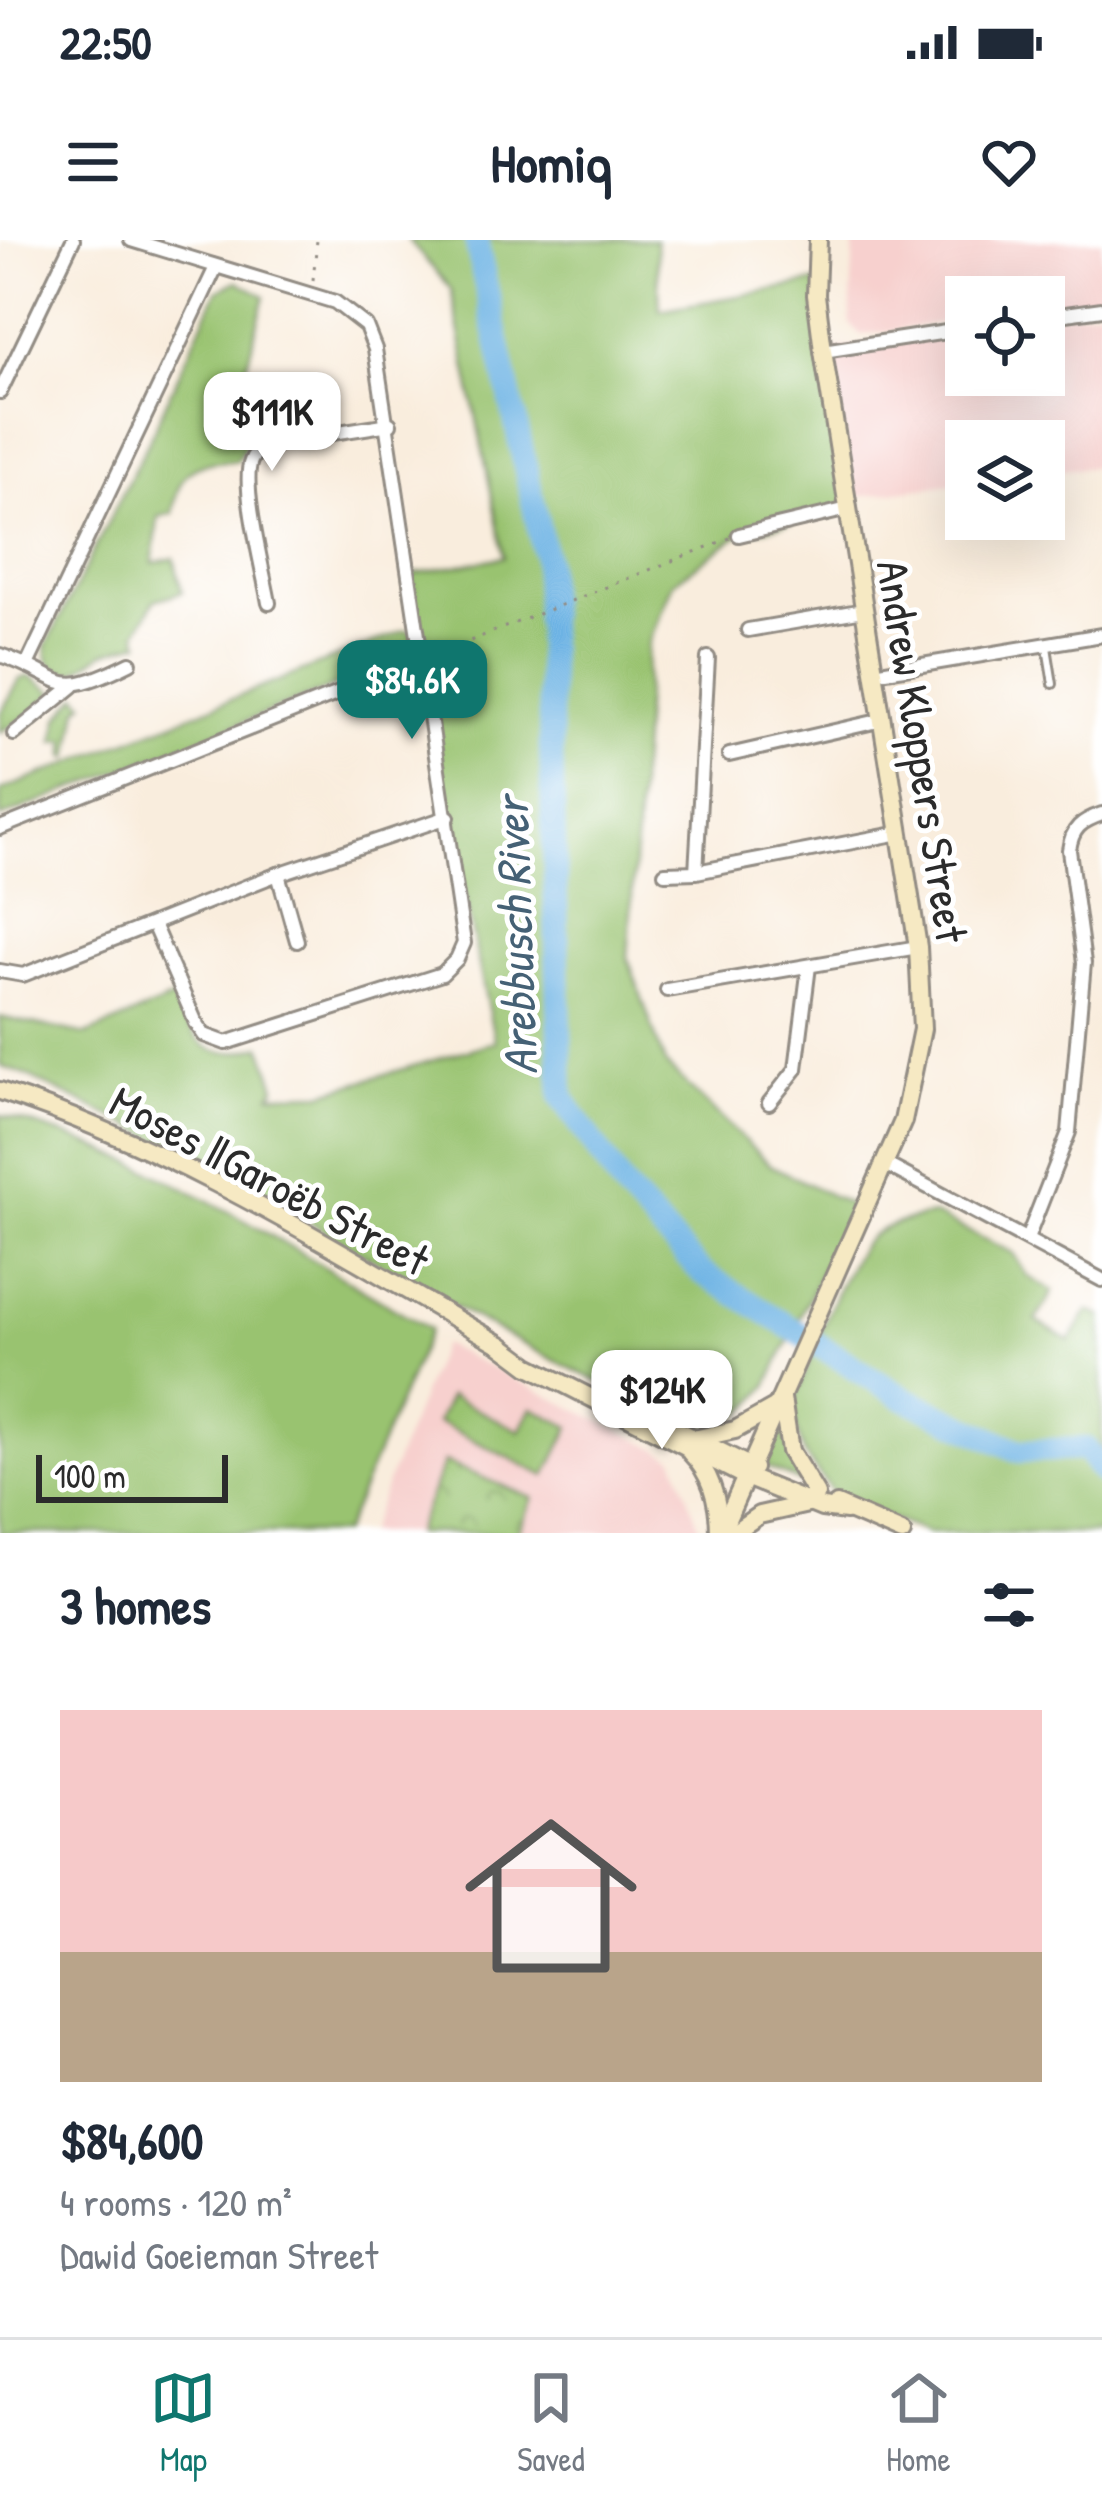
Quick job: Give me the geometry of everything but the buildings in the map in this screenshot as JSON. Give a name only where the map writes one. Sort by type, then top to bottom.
[{"type":"main road","name":"Andrew Kloppers Street","points":[[780,1401],[911,1099],[923,1004],[816,295],[818,240]]},
{"type":"main road","name":"Moses ǁGaroëb Street","points":[[0,1090],[192,1169],[501,1345],[529,1366],[748,1472],[902,1533]]},
{"type":"main road","points":[[720,1533],[712,1485],[691,1442],[735,1430],[780,1401]]},
{"type":"main road","points":[[720,1533],[780,1401]]},
{"type":"main road","points":[[734,1533],[775,1509],[813,1499],[790,1451],[780,1401]]},
{"type":"street","points":[[0,392],[73,240]]},
{"type":"street","points":[[131,240],[334,302],[367,326],[389,424],[464,943],[451,968],[431,979],[226,1043],[213,1042],[196,1023],[153,924]]},
{"type":"street","points":[[27,665],[216,267]]},
{"type":"street","points":[[1065,314],[1102,309]]},
{"type":"street","points":[[824,351],[945,332]]},
{"type":"street","points":[[269,603],[248,481],[252,457],[281,441],[389,424]]},
{"type":"street","points":[[739,535],[848,509]]},
{"type":"street","points":[[748,630],[864,610]]},
{"type":"street","points":[[874,673],[1102,635]]},
{"type":"street","points":[[0,655],[27,665],[48,680],[74,685],[94,681],[130,662]]},
{"type":"street","points":[[696,872],[708,658]]},
{"type":"street","points":[[0,828],[424,659]]},
{"type":"street","points":[[14,734],[74,685]]},
{"type":"street","points":[[729,754],[883,720]]},
{"type":"street","points":[[1027,1239],[1069,1132],[1084,963],[1071,833],[1083,821],[1102,814]]},
{"type":"street","points":[[0,971],[23,975],[278,874],[448,817]]},
{"type":"street","points":[[665,873],[696,872],[900,833]]},
{"type":"street","points":[[278,874],[297,941]]},
{"type":"street","points":[[667,990],[918,947]]},
{"type":"street","points":[[769,1103],[796,1069],[809,966]]},
{"type":"street","points":[[885,1164],[1102,1280]]},
{"type":"lane","points":[[1046,644],[1053,684]]},
{"type":"path","points":[[306,294],[316,274],[317,240]]},
{"type":"path","points":[[424,659],[739,535]]},
{"type":"shaded area","points":[[854,240],[1102,240],[1102,298],[1065,304],[1065,276],[945,276],[945,322],[861,335],[850,323]]},
{"type":"shaded area","points":[[1102,309],[1102,466],[1065,470],[1065,420],[945,420],[945,485],[846,498],[823,351],[945,332],[945,396],[1065,396],[1065,314]]},
{"type":"shaded area","points":[[442,1344],[674,1457],[701,1533],[367,1533]]},
{"type":"green space","points":[[408,240],[656,240],[660,310],[816,282],[848,509],[739,535],[673,582],[648,645],[628,958],[665,1064],[770,1165],[852,1206],[767,1387],[748,1408],[726,1422],[695,1423],[669,1415],[560,1363],[220,1171],[0,1066],[0,1017],[86,1035],[174,998],[197,1038],[215,1051],[262,1046],[276,1087],[271,1094],[322,1093],[495,1042],[448,817],[412,574],[504,557],[451,289]]},
{"type":"green space","points":[[237,281],[265,296],[245,371],[247,380],[241,387],[249,440],[236,461],[209,463],[190,471],[179,487],[173,513],[158,517],[153,563],[174,558],[182,592],[155,600],[137,632],[140,642],[105,652],[74,673],[56,669],[46,646],[217,291]]},
{"type":"green space","points":[[406,630],[413,633],[413,646],[398,661],[0,818],[0,791]]},
{"type":"green space","points":[[30,676],[54,692],[30,715],[0,732],[0,714],[20,679]]},
{"type":"green space","points":[[78,695],[85,703],[79,708],[70,758],[66,757],[66,740],[54,742],[59,718]]},
{"type":"green space","points":[[0,1115],[57,1132],[168,1180],[430,1329],[343,1533],[0,1533]]},
{"type":"green space","points":[[934,1215],[1013,1253],[1027,1276],[1053,1291],[1036,1321],[1070,1341],[1088,1311],[1102,1316],[1102,1533],[927,1533],[832,1492],[805,1456],[794,1403],[851,1265],[873,1235]]},
{"type":"green space","points":[[450,1396],[520,1431],[532,1408],[570,1427],[546,1476],[437,1422]]},
{"type":"green space","points":[[781,1428],[804,1484],[765,1466]]},
{"type":"green space","points":[[444,1462],[533,1498],[518,1533],[415,1533]]},
{"type":"waterway","name":"Arebbusch River","points":[[476,240],[545,557],[562,1097],[624,1189],[701,1272],[904,1398],[1019,1451],[1086,1449],[1102,1472]]}]
